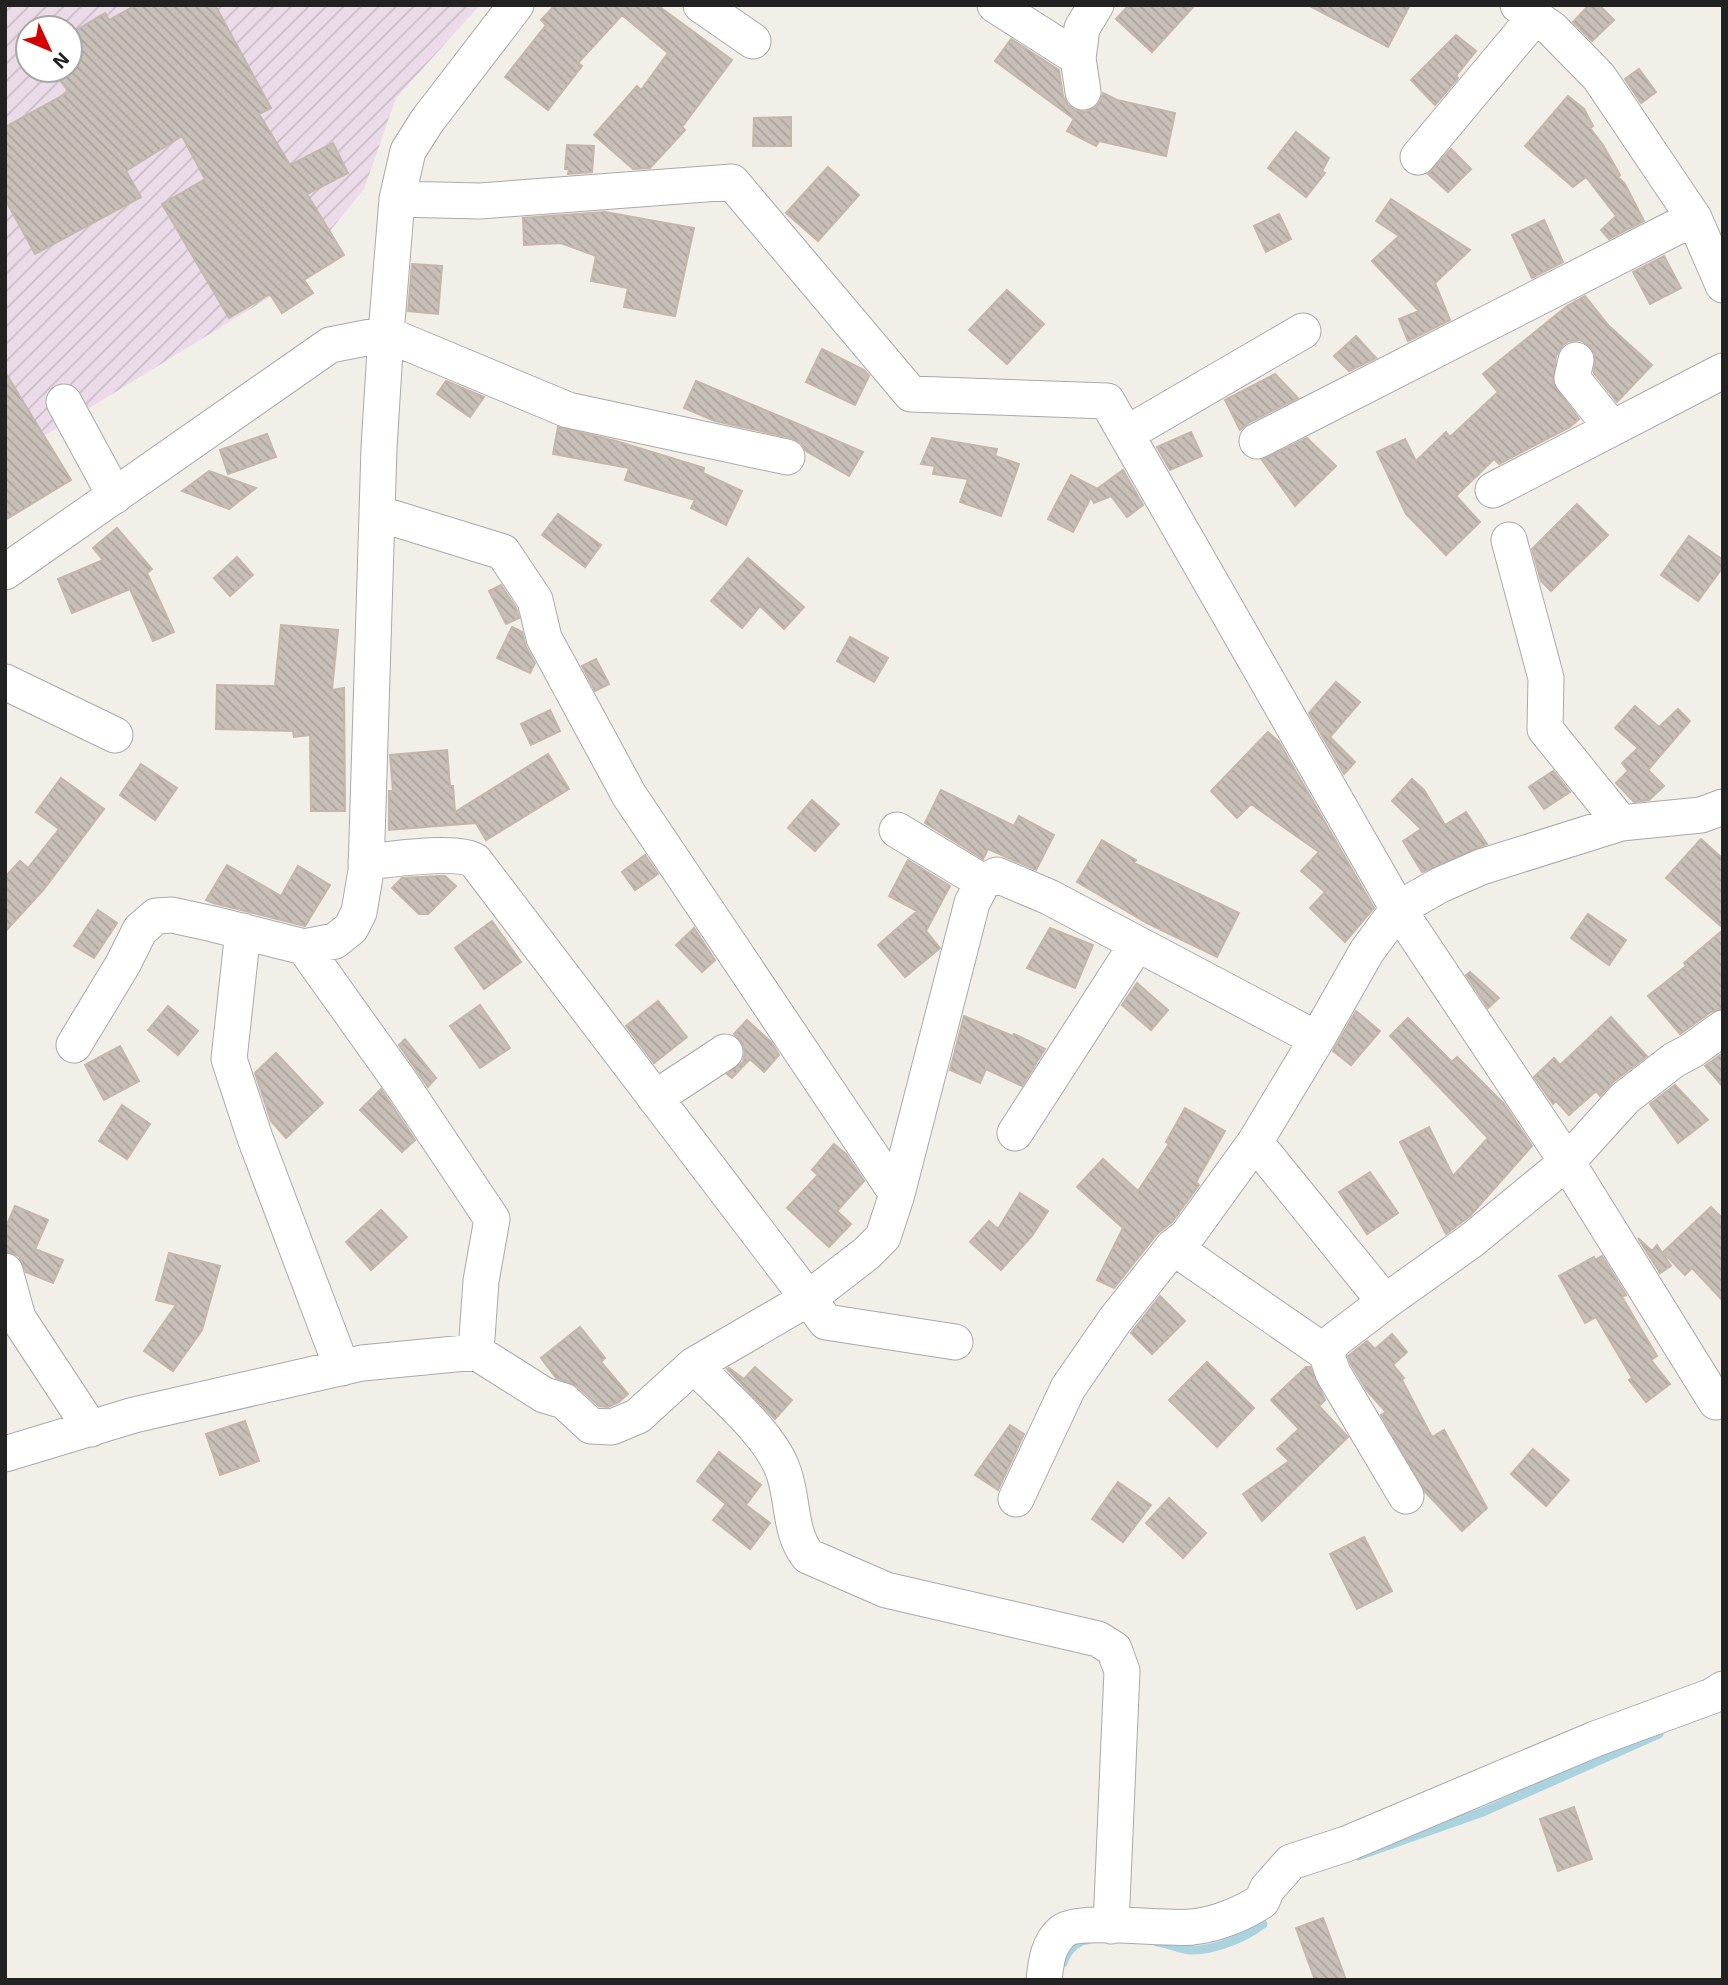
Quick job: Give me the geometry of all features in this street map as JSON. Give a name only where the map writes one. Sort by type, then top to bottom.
[{"type":"street","points":[[74,1045],[123,964],[140,930],[156,916],[172,915],[304,947],[335,941],[351,928],[359,912],[366,862],[377,513],[386,334],[397,199],[408,151],[414,141],[516,5]]},
{"type":"street","points":[[701,5],[752,41]]},
{"type":"street","points":[[995,5],[1078,58]]},
{"type":"street","points":[[1083,92],[1078,58],[1082,28],[1096,5]]},
{"type":"street","points":[[1418,157],[1526,11],[1552,29],[1599,77],[1694,218],[1723,285]]},
{"type":"street","points":[[397,199],[480,201],[732,182],[911,394],[1107,401],[1398,909],[1567,1162],[1716,1402]]},
{"type":"street","points":[[1258,442],[1694,218]]},
{"type":"street","points":[[1126,434],[1303,331]]},
{"type":"street","points":[[5,572],[330,345],[386,334],[568,410],[787,457]]},
{"type":"street","points":[[1576,360],[1572,378],[1612,428]]},
{"type":"street","points":[[1493,490],[1723,371]]},
{"type":"street","points":[[64,402],[115,496]]},
{"type":"street","points":[[377,513],[503,552],[535,600],[544,638],[629,794],[897,1194]]},
{"type":"street","points":[[1509,540],[1546,678],[1545,729],[1621,823]]},
{"type":"street","points":[[5,682],[115,736]]},
{"type":"street","points":[[1016,1499],[1068,1388],[1115,1320],[1173,1247],[1187,1236],[1255,1142],[1367,951],[1398,909],[1440,885],[1481,867],[1621,823],[1701,815],[1723,807]]},
{"type":"street","points":[[897,830],[983,881]]},
{"type":"street","points":[[366,862],[452,855],[469,857],[475,861],[825,1322],[954,1342]]},
{"type":"street","points":[[5,1454],[134,1415],[362,1363],[476,1352],[544,1395],[564,1401],[591,1426],[612,1427],[638,1416],[694,1366],[809,1298],[867,1253],[883,1237],[897,1194],[972,902],[983,881],[997,875],[1048,897],[1317,1039]]},
{"type":"street","points":[[243,931],[229,1059],[255,1138],[342,1368]]},
{"type":"street","points":[[1015,1133],[1137,944]]},
{"type":"street","points":[[304,947],[401,1083],[492,1219],[481,1281],[476,1352]]},
{"type":"street","points":[[1326,1353],[1335,1340],[1472,1241],[1567,1162],[1625,1098],[1674,1060],[1723,1028]]},
{"type":"street","points":[[655,1098],[725,1052]]},
{"type":"street","points":[[1255,1142],[1385,1302]]},
{"type":"street","points":[[1173,1247],[1326,1353],[1333,1373],[1406,1496]]},
{"type":"street","points":[[5,1271],[18,1318],[91,1429]]},
{"type":"street","points":[[694,1366],[769,1444],[783,1469],[797,1535],[808,1556],[886,1590],[1098,1639],[1114,1648],[1122,1671],[1111,1926]]},
{"type":"street","points":[[1044,1980],[1048,1955],[1063,1931],[1080,1926],[1190,1927],[1220,1920],[1262,1901],[1267,1889],[1291,1862],[1346,1843],[1595,1739],[1712,1696],[1723,1689]]},
{"type":"shaded area","points":[[5,5],[480,5],[396,98],[364,189],[283,289],[5,460]]},
{"type":"building","points":[[136,5],[215,5],[271,108],[259,114],[290,165],[333,143],[348,173],[307,194],[344,255],[304,280],[313,293],[282,313],[270,294],[229,318],[162,204],[205,179],[182,136],[126,171],[141,197],[35,254],[5,199],[5,127],[69,92],[63,84],[84,84],[84,26],[105,13],[109,20]]},
{"type":"building","points":[[555,5],[657,5],[732,60],[682,127],[685,130],[650,168],[633,169],[594,135],[637,86],[641,90],[668,53],[622,15],[578,63],[582,66],[548,110],[505,77],[546,25],[541,20]]},
{"type":"building","points":[[1129,5],[1195,5],[1152,52],[1116,19]]},
{"type":"building","points":[[1308,5],[1410,5],[1388,47]]},
{"type":"building","points":[[1589,5],[1599,5],[1614,20],[1592,41],[1573,22]]},
{"type":"building","points":[[1456,35],[1476,51],[1435,105],[1411,80]]},
{"type":"building","points":[[1011,39],[1059,70],[1063,96],[1075,110],[1085,112],[1095,108],[1103,93],[1117,100],[1175,113],[1166,156],[1099,141],[1096,146],[1067,131],[1074,119],[995,61]]},
{"type":"building","points":[[1639,69],[1656,92],[1641,103],[1625,79]]},
{"type":"building","points":[[1568,96],[1584,109],[1593,126],[1590,128],[1603,145],[1644,221],[1609,239],[1601,230],[1616,216],[1586,177],[1573,187],[1525,146]]},
{"type":"building","points":[[791,117],[791,146],[753,146],[754,118]]},
{"type":"building","points":[[1296,132],[1329,158],[1322,171],[1325,173],[1306,197],[1268,168]]},
{"type":"building","points":[[567,145],[594,146],[592,172],[568,174],[569,169],[565,169]]},
{"type":"building","points":[[1451,149],[1471,169],[1448,192],[1428,174]]},
{"type":"building","points":[[828,167],[859,195],[818,241],[786,213]]},
{"type":"building","points":[[1391,199],[1470,250],[1435,283],[1450,320],[1408,341],[1399,319],[1419,311],[1372,261],[1399,236],[1376,221]]},
{"type":"building","points":[[605,212],[694,228],[675,316],[624,307],[628,288],[591,281],[596,256],[561,243],[524,245],[523,218]]},
{"type":"building","points":[[1279,214],[1291,239],[1266,252],[1254,226]]},
{"type":"building","points":[[1544,220],[1563,262],[1532,278],[1512,235]]},
{"type":"building","points":[[1664,256],[1681,288],[1650,304],[1633,272]]},
{"type":"building","points":[[412,264],[442,266],[438,314],[408,311]]},
{"type":"building","points":[[1007,290],[1044,324],[1007,364],[969,330]]},
{"type":"building","points":[[1585,296],[1609,326],[1652,365],[1617,402],[1594,373],[1595,355],[1590,346],[1580,340],[1569,341],[1562,346],[1556,356],[1553,383],[1579,419],[1570,427],[1499,464],[1494,459],[1456,496],[1480,522],[1446,555],[1406,514],[1377,452],[1405,439],[1416,461],[1446,432],[1450,437],[1498,392],[1483,374],[1567,306]]},
{"type":"building","points":[[1356,336],[1376,358],[1349,371],[1334,356]]},
{"type":"building","points":[[822,349],[864,370],[869,376],[855,405],[806,382]]},
{"type":"building","points":[[5,372],[71,480],[5,520]]},
{"type":"building","points":[[1275,374],[1298,398],[1248,423],[1240,430],[1225,400]]},
{"type":"building","points":[[446,381],[484,397],[470,417],[437,394]]},
{"type":"building","points":[[696,381],[863,452],[849,476],[806,451],[801,443],[792,438],[715,421],[684,408]]},
{"type":"building","points":[[558,427],[616,441],[704,468],[703,473],[742,491],[726,525],[691,508],[695,500],[625,480],[629,468],[553,454]]},
{"type":"building","points":[[1191,432],[1202,456],[1170,470],[1157,447]]},
{"type":"building","points":[[267,434],[276,457],[228,474],[220,450]]},
{"type":"building","points":[[932,438],[997,449],[995,456],[1019,464],[1001,516],[960,502],[968,479],[933,474],[935,466],[921,464]]},
{"type":"building","points":[[1307,438],[1336,466],[1295,506],[1262,460]]},
{"type":"building","points":[[1123,470],[1143,505],[1127,517],[1111,496],[1094,503],[1091,497],[1073,532],[1048,519],[1071,475],[1096,488],[1094,491]]},
{"type":"building","points":[[209,471],[256,488],[229,509],[182,491]]},
{"type":"building","points":[[1577,504],[1608,535],[1551,591],[1541,581],[1532,549]]},
{"type":"building","points":[[558,514],[601,545],[585,567],[542,535]]},
{"type":"building","points":[[117,528],[152,569],[147,573],[174,632],[153,641],[130,589],[72,613],[58,579],[103,560],[93,548]]},
{"type":"building","points":[[1689,536],[1723,560],[1723,567],[1698,601],[1661,575]]},
{"type":"building","points":[[237,557],[253,575],[230,596],[214,578]]},
{"type":"building","points":[[748,558],[804,607],[784,629],[760,606],[742,628],[711,601]]},
{"type":"building","points":[[501,585],[516,608],[519,618],[506,624],[489,591]]},
{"type":"building","points":[[281,625],[338,630],[332,690],[344,688],[345,811],[311,811],[310,735],[294,737],[293,731],[216,729],[217,685],[275,686]]},
{"type":"building","points":[[512,627],[522,632],[526,647],[535,663],[530,673],[497,658]]},
{"type":"building","points":[[850,637],[888,658],[874,682],[837,661]]},
{"type":"building","points":[[596,659],[609,684],[595,691],[582,666]]},
{"type":"building","points":[[1336,682],[1360,702],[1330,737],[1355,762],[1344,774],[1309,713]]},
{"type":"building","points":[[1635,706],[1659,727],[1678,709],[1690,721],[1648,770],[1664,786],[1649,800],[1634,802],[1616,783],[1628,771],[1622,763],[1638,748],[1615,728]]},
{"type":"building","points":[[550,710],[560,731],[531,745],[521,724]]},
{"type":"building","points":[[1268,732],[1279,742],[1374,908],[1345,942],[1310,908],[1325,892],[1301,871],[1319,852],[1251,804],[1237,818],[1211,791]]},
{"type":"building","points":[[447,750],[455,812],[548,754],[569,789],[486,840],[476,823],[389,830],[389,791],[393,791],[390,755]]},
{"type":"building","points":[[141,764],[177,788],[155,820],[120,795]]},
{"type":"building","points":[[1553,771],[1570,792],[1544,809],[1529,787]]},
{"type":"building","points":[[61,778],[104,809],[44,889],[5,932],[5,877],[20,861],[28,868],[59,829],[36,812]]},
{"type":"building","points":[[1412,779],[1424,790],[1445,825],[1466,812],[1487,844],[1422,872],[1403,841],[1421,829],[1392,801]]},
{"type":"building","points":[[941,790],[1014,826],[1019,816],[1054,835],[1036,870],[988,849],[983,859],[925,823]]},
{"type":"building","points":[[812,800],[839,824],[815,851],[788,828]]},
{"type":"building","points":[[1701,839],[1723,859],[1723,928],[1666,878]]},
{"type":"building","points":[[1102,840],[1136,860],[1134,863],[1239,913],[1217,957],[1147,923],[1077,882]]},
{"type":"building","points":[[645,855],[658,874],[635,890],[622,872]]},
{"type":"building","points":[[908,860],[950,886],[926,931],[940,948],[905,977],[878,945],[917,911],[889,896]]},
{"type":"building","points":[[227,865],[281,896],[298,866],[330,885],[305,926],[206,900]]},
{"type":"building","points":[[445,876],[456,886],[428,914],[419,914],[392,888],[402,878]]},
{"type":"building","points":[[98,910],[117,923],[94,958],[74,946]]},
{"type":"building","points":[[1588,914],[1626,940],[1609,965],[1571,938]]},
{"type":"building","points":[[492,921],[521,962],[484,989],[455,948]]},
{"type":"building","points":[[694,928],[715,960],[702,972],[676,945]]},
{"type":"building","points":[[1050,928],[1093,945],[1075,988],[1027,968]]},
{"type":"building","points":[[1723,930],[1723,1008],[1711,1012],[1680,1034],[1648,996],[1686,966],[1684,963]]},
{"type":"building","points":[[1470,972],[1499,998],[1488,1008],[1466,975]]},
{"type":"building","points":[[1137,983],[1168,1010],[1151,1030],[1122,1005]]},
{"type":"building","points":[[658,1001],[687,1037],[654,1063],[626,1026]]},
{"type":"building","points":[[480,1005],[510,1048],[480,1068],[450,1026]]},
{"type":"building","points":[[168,1006],[198,1031],[178,1055],[148,1030]]},
{"type":"building","points":[[1356,1011],[1380,1031],[1351,1065],[1333,1051]]},
{"type":"building","points":[[964,1016],[1013,1036],[1014,1034],[1045,1049],[1022,1086],[986,1069],[980,1083],[950,1070]]},
{"type":"building","points":[[1611,1017],[1647,1056],[1613,1082],[1600,1096],[1596,1091],[1569,1115],[1556,1101],[1553,1104],[1534,1077],[1554,1058],[1560,1065]]},
{"type":"building","points":[[1408,1018],[1452,1062],[1457,1057],[1504,1104],[1532,1146],[1470,1216],[1446,1234],[1400,1142],[1429,1127],[1453,1176],[1488,1138],[1390,1036]]},
{"type":"building","points":[[747,1020],[771,1042],[779,1055],[764,1072],[750,1059],[732,1078],[727,1074],[743,1062],[745,1052],[742,1042],[734,1034]]},
{"type":"building","points":[[405,1039],[436,1078],[428,1087],[399,1045]]},
{"type":"building","points":[[120,1046],[139,1081],[104,1100],[85,1065]]},
{"type":"building","points":[[276,1053],[323,1103],[286,1138],[271,1121],[255,1073]]},
{"type":"building","points":[[1723,1053],[1723,1087],[1705,1066]]},
{"type":"building","points":[[1675,1085],[1708,1120],[1678,1143],[1650,1104]]},
{"type":"building","points":[[381,1089],[415,1140],[402,1152],[360,1110]]},
{"type":"building","points":[[122,1105],[150,1124],[127,1159],[99,1141]]},
{"type":"building","points":[[1185,1108],[1225,1131],[1196,1182],[1199,1185],[1172,1222],[1157,1234],[1114,1288],[1097,1280],[1123,1228],[1077,1187],[1103,1159],[1138,1191],[1169,1144],[1166,1142]]},
{"type":"building","points":[[834,1144],[846,1154],[864,1181],[837,1211],[851,1224],[829,1247],[787,1208],[818,1175],[812,1170]]},
{"type":"building","points":[[1370,1172],[1398,1213],[1367,1234],[1339,1192]]},
{"type":"building","points":[[1020,1193],[1048,1211],[1032,1236],[1001,1270],[970,1242],[989,1221],[998,1229]]},
{"type":"building","points":[[15,1206],[48,1220],[35,1249],[63,1260],[53,1283],[26,1272],[19,1256],[5,1251],[5,1229]]},
{"type":"building","points":[[1711,1207],[1723,1219],[1723,1301],[1692,1268],[1685,1275],[1663,1252]]},
{"type":"building","points":[[381,1210],[407,1237],[371,1270],[346,1242]]},
{"type":"building","points":[[1638,1238],[1652,1251],[1657,1245],[1671,1266],[1660,1273]]},
{"type":"building","points":[[169,1253],[220,1266],[202,1330],[173,1371],[144,1351],[176,1305],[156,1300]]},
{"type":"building","points":[[1602,1256],[1626,1295],[1622,1297],[1657,1356],[1651,1360],[1670,1384],[1646,1402],[1629,1380],[1632,1378],[1596,1317],[1585,1323],[1559,1276],[1594,1257],[1595,1260]]},
{"type":"building","points":[[1160,1296],[1185,1321],[1152,1354],[1131,1333]]},
{"type":"building","points":[[580,1327],[605,1358],[601,1362],[628,1394],[608,1407],[599,1406],[577,1386],[556,1378],[541,1358]]},
{"type":"building","points":[[1392,1334],[1407,1352],[1393,1365],[1404,1378],[1402,1380],[1432,1437],[1444,1430],[1487,1508],[1462,1531],[1425,1492],[1381,1415],[1386,1412],[1367,1391],[1348,1356],[1367,1341],[1375,1349]]},
{"type":"building","points":[[1207,1362],[1254,1408],[1217,1447],[1169,1400]]},
{"type":"building","points":[[755,1367],[792,1400],[775,1419],[727,1369],[744,1379]]},
{"type":"building","points":[[1306,1367],[1310,1367],[1325,1400],[1319,1406],[1348,1437],[1262,1521],[1243,1494],[1289,1461],[1277,1449],[1299,1429],[1271,1400]]},
{"type":"building","points":[[245,1421],[259,1461],[220,1475],[206,1434]]},
{"type":"building","points":[[1010,1425],[1024,1434],[998,1490],[975,1475]]},
{"type":"building","points":[[1533,1449],[1569,1480],[1546,1506],[1511,1474]]},
{"type":"building","points":[[719,1452],[761,1485],[746,1505],[770,1523],[750,1549],[713,1520],[726,1504],[697,1481]]},
{"type":"building","points":[[1118,1482],[1151,1505],[1123,1542],[1092,1519]]},
{"type":"building","points":[[1169,1498],[1206,1533],[1183,1558],[1146,1523]]},
{"type":"building","points":[[1364,1537],[1392,1591],[1357,1609],[1330,1554]]},
{"type":"building","points":[[1574,1807],[1592,1859],[1558,1871],[1540,1819]]},
{"type":"building","points":[[1323,1918],[1346,1980],[1315,1980],[1296,1928]]},
{"type":"waterway","points":[[1358,1856],[1483,1812],[1659,1734]]},
{"type":"waterway","points":[[1157,1942],[1199,1950],[1238,1939],[1263,1924]]},
{"type":"waterway","points":[[1063,1963],[1072,1948],[1087,1940]]}]
